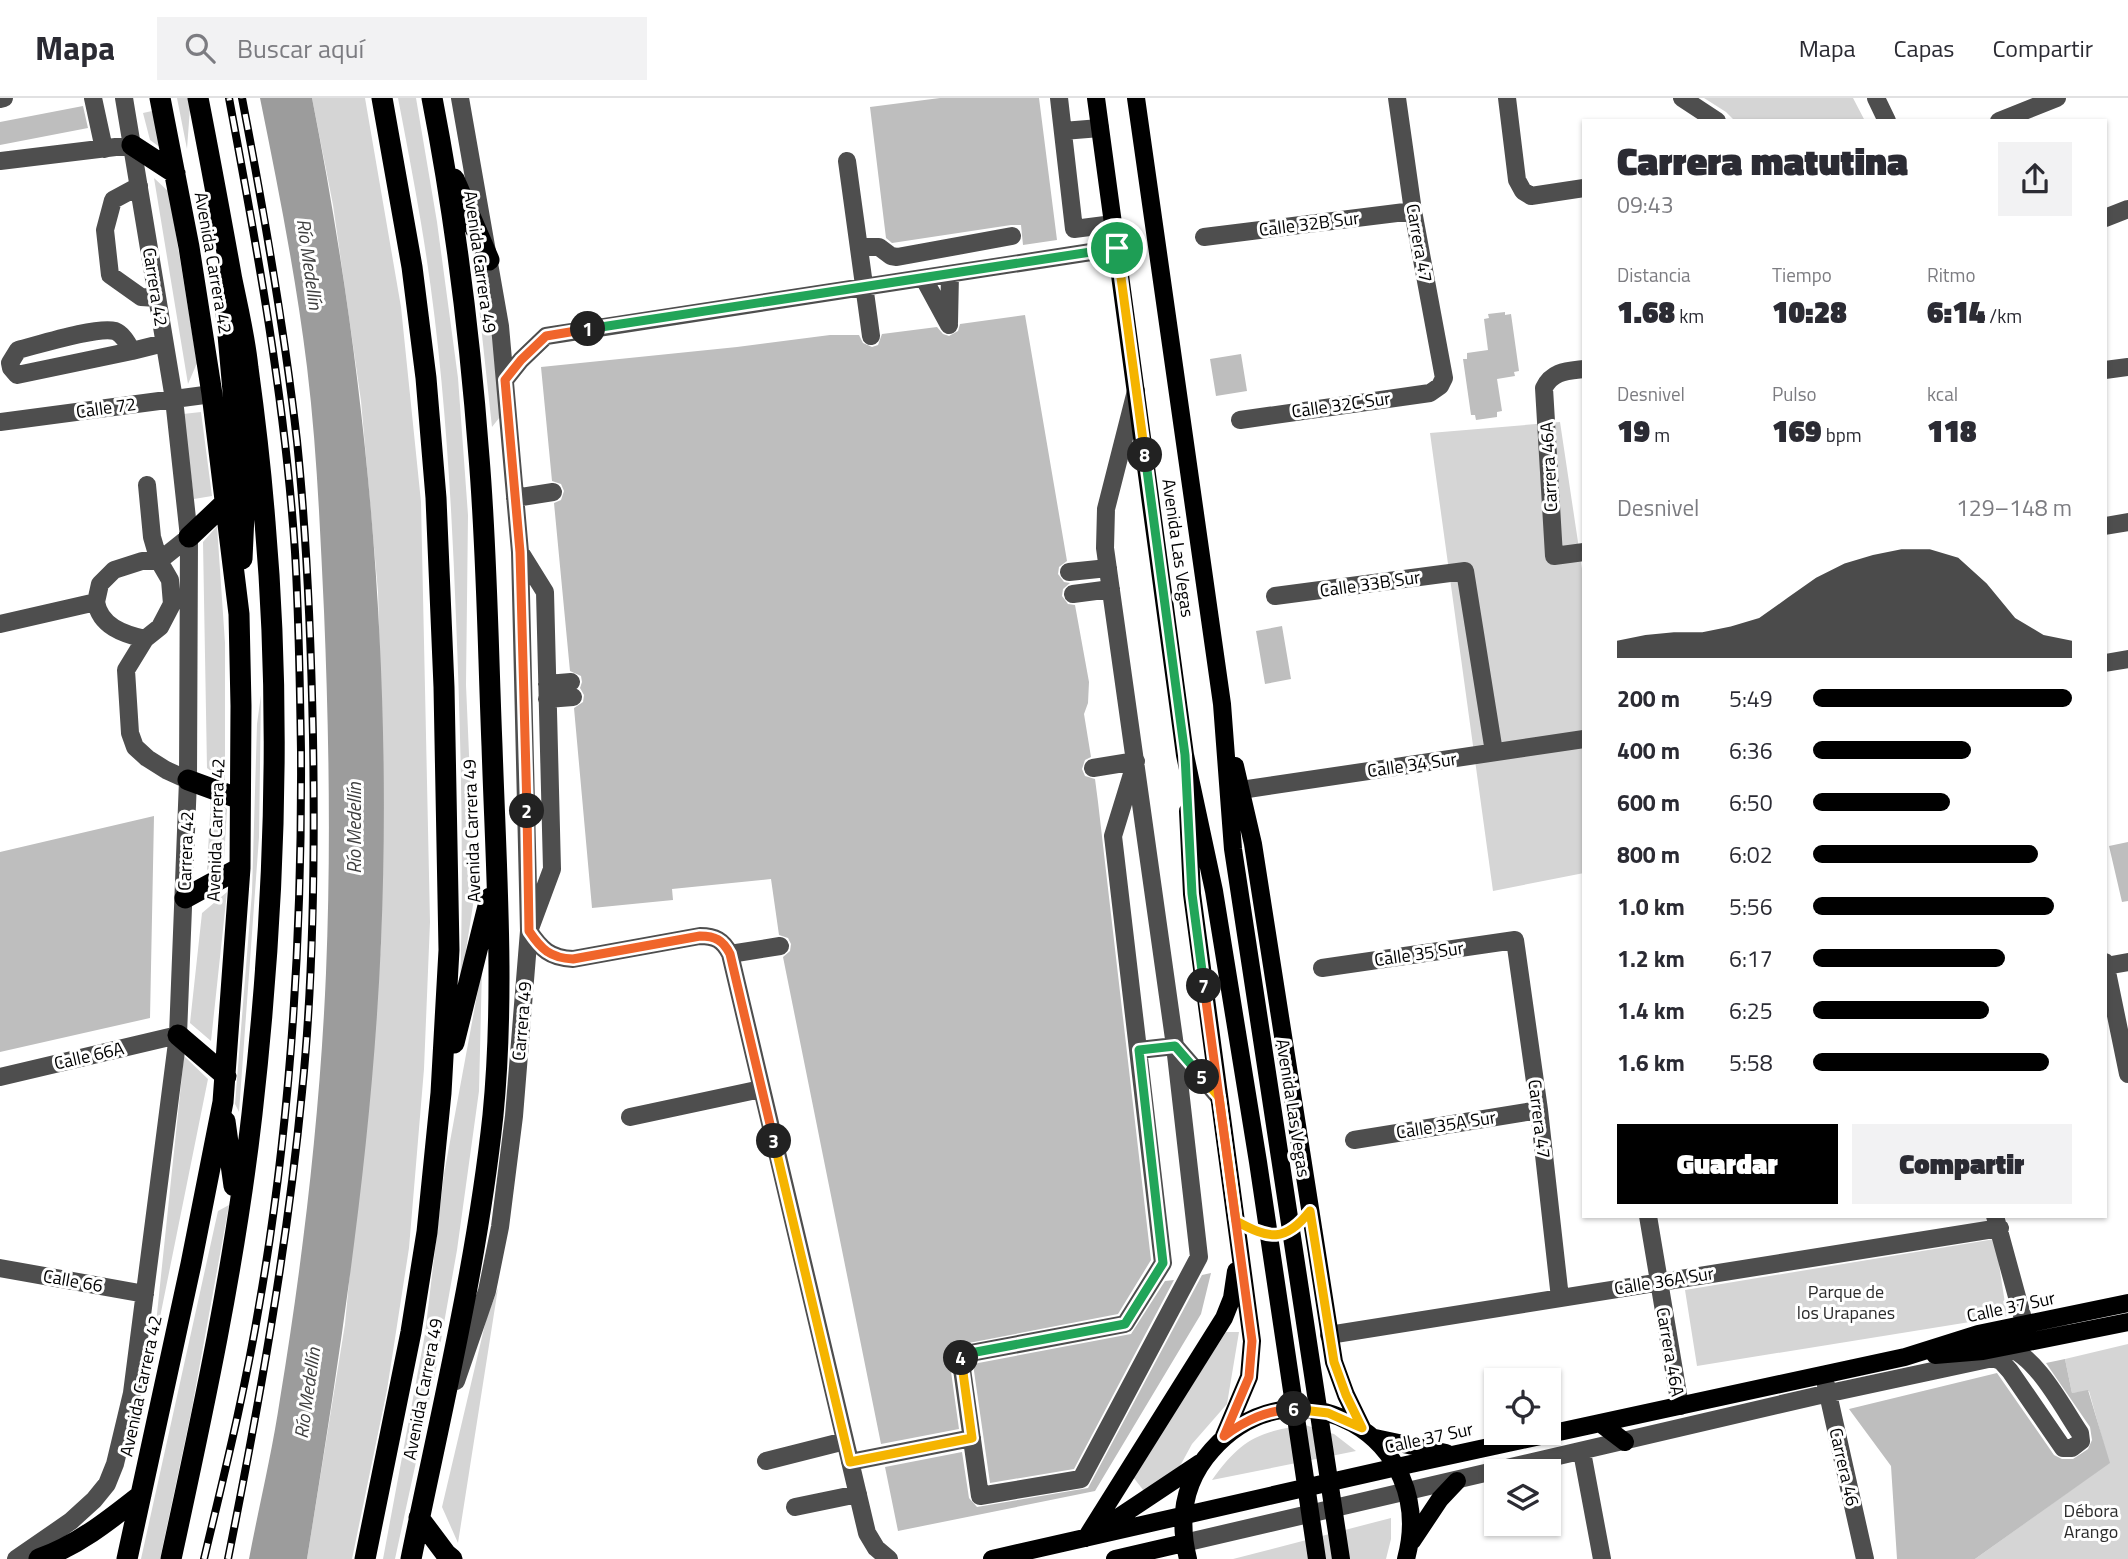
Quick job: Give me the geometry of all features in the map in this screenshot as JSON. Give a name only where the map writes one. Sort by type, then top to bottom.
[{"type":"highway","name":"Avenida Carrera 42","points":[[127,1559],[223,1102],[240,868],[239,614],[212,394],[160,98]]},
{"type":"highway","name":"Avenida Carrera 42","points":[[171,1559],[202,1416],[252,1117],[266,967],[273,741],[270,601],[265,522],[248,365],[198,98]]},
{"type":"highway","name":"Avenida Carrera 49","points":[[365,1559],[411,1332],[427,1232],[442,1093],[449,936],[444,687],[436,498],[426,378],[412,267],[382,98]]},
{"type":"highway","name":"Avenida Carrera 49","points":[[411,1559],[475,1241],[493,1112],[498,1013],[496,871],[480,460],[467,326],[432,98]]},
{"type":"highway","points":[[132,145],[175,173]]},
{"type":"highway","points":[[442,153],[489,260]]},
{"type":"highway","points":[[216,191],[244,515],[239,614]]},
{"type":"highway","points":[[189,537],[225,503]]},
{"type":"highway","points":[[188,780],[240,799]]},
{"type":"highway","points":[[185,898],[240,868]]},
{"type":"highway","points":[[442,1093],[496,871]]},
{"type":"highway","points":[[178,1035],[226,1076]]},
{"type":"highway","points":[[223,1102],[238,1213]]},
{"type":"highway","points":[[39,1559],[56,1553],[93,1532],[141,1495]]},
{"type":"highway","points":[[419,1518],[452,1559]]},
{"type":"main road","name":"Avenida Las Vegas","points":[[1096,98],[1185,755],[1214,891],[1258,1161],[1317,1559]]},
{"type":"main road","name":"Avenida Las Vegas","points":[[1136,98],[1222,704],[1233,849],[1341,1559]]},
{"type":"main road","name":"Avenida Las Vegas","points":[[1222,704],[1253,844],[1329,1335],[1340,1380],[1368,1433],[1397,1467],[1408,1492],[1411,1510],[1408,1551]]},
{"type":"main road","name":"Avenida Las Vegas","points":[[1185,755],[1192,894],[1252,1359],[1243,1396],[1224,1436]]},
{"type":"main road","points":[[1236,1221],[1261,1233],[1281,1236],[1292,1231],[1310,1211]]},
{"type":"main road","points":[[1086,1538],[1223,1318],[1232,1298],[1240,1250]]},
{"type":"main road","name":"Calle 37 Sur","points":[[992,1559],[1397,1467],[1905,1357],[1978,1334],[2128,1303]]},
{"type":"main road","name":"Calle 37 Sur","points":[[1905,1357],[1983,1351],[2128,1322]]},
{"type":"main road","points":[[1086,1538],[1200,1462],[1224,1436],[1256,1417],[1292,1409],[1328,1413],[1368,1433],[1453,1455]]},
{"type":"main road","points":[[1600,1423],[1625,1442]]},
{"type":"main road","points":[[1115,1559],[1186,1551],[1183,1517],[1191,1480],[1200,1462]]},
{"type":"main road","points":[[1408,1551],[1440,1499],[1457,1481]]},
{"type":"street","points":[[93,98],[104,149]]},
{"type":"street","name":"Carrera 42","points":[[16,1559],[71,1521],[94,1500],[107,1484],[115,1464],[132,1393],[178,1035],[188,780],[189,537],[174,399],[124,98]]},
{"type":"street","name":"Carrera 49","points":[[438,1434],[488,1291],[500,1227],[513,1116],[529,931],[520,552],[516,498],[500,326],[460,98]]},
{"type":"street","points":[[1059,98],[1074,229],[1113,224]]},
{"type":"street","name":"Carrera 47","points":[[1397,98],[1413,211],[1444,378],[1440,386]]},
{"type":"street","points":[[1507,98],[1517,180],[1523,191],[1531,195],[1582,188]]},
{"type":"street","points":[[1682,98],[1714,119]]},
{"type":"street","points":[[1876,98],[1886,119]]},
{"type":"street","points":[[2005,119],[2057,98]]},
{"type":"street","points":[[1063,131],[1100,128]]},
{"type":"street","points":[[0,161],[132,145]]},
{"type":"street","points":[[847,161],[872,336]]},
{"type":"street","points":[[138,186],[113,200],[105,230],[110,275],[141,297],[157,298]]},
{"type":"street","points":[[2107,217],[2128,209]]},
{"type":"street","name":"Calle 32B Sur","points":[[1204,237],[1413,211]]},
{"type":"street","points":[[859,247],[879,247],[897,257],[1012,236]]},
{"type":"street","points":[[505,380],[546,336],[1117,248]]},
{"type":"street","points":[[924,279],[949,325],[950,275]]},
{"type":"street","points":[[132,351],[122,335],[114,331],[97,331],[18,350],[10,363],[17,375],[132,351],[164,343]]},
{"type":"street","points":[[2107,370],[2128,367]]},
{"type":"street","name":"Carrera 46A","points":[[1582,369],[1562,371],[1549,378],[1544,388],[1555,556],[1582,552]]},
{"type":"street","name":"Calle 32C Sur","points":[[1240,419],[1430,393],[1440,386]]},
{"type":"street","points":[[1136,391],[1106,509],[1104,530],[1108,568],[1136,761],[1175,1046],[1199,1257],[1081,1479],[980,1496],[960,1355],[1125,1324],[1163,1263],[1113,836],[1136,761]]},
{"type":"street","name":"Calle 72","points":[[0,422],[212,394]]},
{"type":"street","points":[[147,485],[152,537],[159,561],[170,580],[172,604],[160,628],[145,639],[127,670],[130,733],[135,747],[147,758],[166,771],[188,780]]},
{"type":"street","points":[[516,498],[553,492]]},
{"type":"street","points":[[2107,526],[2128,522]]},
{"type":"street","points":[[145,639],[127,635],[102,619],[96,602],[100,584],[114,570],[142,561],[159,561],[189,537]]},
{"type":"street","points":[[520,552],[545,592],[552,869],[529,931],[539,946],[549,954],[573,959],[700,936],[718,938],[726,945],[869,1538],[888,1559]]},
{"type":"street","points":[[1069,572],[1108,568]]},
{"type":"street","name":"Calle 33B Sur","points":[[1275,596],[1465,571],[1494,752]]},
{"type":"street","points":[[1073,594],[1111,589]]},
{"type":"street","points":[[0,624],[96,602]]},
{"type":"street","points":[[2107,663],[2128,659]]},
{"type":"street","points":[[547,691],[572,689]]},
{"type":"street","name":"Calle 34 Sur","points":[[1241,790],[1582,739]]},
{"type":"street","points":[[1093,768],[1136,761]]},
{"type":"street","name":"Carrera 47","points":[[1515,940],[1539,1110],[1560,1298]]},
{"type":"street","name":"Calle 35 Sur","points":[[1322,968],[1515,940]]},
{"type":"street","points":[[730,954],[780,946]]},
{"type":"street","points":[[2107,964],[2128,962]]},
{"type":"street","points":[[2107,969],[2128,1074]]},
{"type":"street","name":"Calle 66A","points":[[0,1077],[178,1035]]},
{"type":"street","points":[[1175,1046],[1219,1097]]},
{"type":"street","points":[[1139,1050],[1175,1046]]},
{"type":"street","points":[[629,1117],[761,1089]]},
{"type":"street","name":"Calle 35A Sur","points":[[1353,1140],[1539,1110]]},
{"type":"street","name":"Carrera 46A","points":[[1648,1218],[1680,1406]]},
{"type":"street","points":[[1997,1222],[2025,1326]]},
{"type":"street","name":"Calle 36A Sur","points":[[1329,1335],[1658,1282],[1997,1222]]},
{"type":"street","name":"Calle 66","points":[[0,1268],[145,1294]]},
{"type":"street","points":[[1186,1551],[1408,1492],[1993,1358],[2001,1361],[2010,1371],[2063,1448],[2072,1448],[2081,1441],[2080,1433],[2025,1356],[2006,1347]]},
{"type":"street","name":"Carrera 46","points":[[1824,1374],[1865,1559]]},
{"type":"street","points":[[850,1462],[972,1438]]},
{"type":"street","points":[[766,1461],[845,1441]]},
{"type":"street","points":[[1582,1452],[1602,1559]]},
{"type":"street","points":[[795,1507],[858,1494]]},
{"type":"green space","points":[[177,98],[189,98],[187,149]]},
{"type":"green space","points":[[312,98],[365,98],[401,307],[421,502],[430,922],[424,1069],[409,1248],[387,1390],[352,1559],[307,1559],[345,1324],[381,944],[383,768],[378,592],[361,401],[333,205]]},
{"type":"green space","points":[[398,98],[416,98],[437,222],[458,378],[468,515],[466,685],[475,892],[460,989],[461,757],[449,469],[429,272]]},
{"type":"green space","points":[[1704,98],[1853,98],[1864,119],[1733,119]]},
{"type":"green space","points":[[152,111],[161,148],[150,140],[143,113]]},
{"type":"green space","points":[[154,178],[169,192],[197,363],[188,384]]},
{"type":"green space","points":[[472,243],[495,348],[503,413],[492,427]]},
{"type":"green space","points":[[201,412],[212,496],[194,499],[183,414]]},
{"type":"green space","points":[[1560,422],[1582,569],[1582,873],[1493,891],[1430,433]]},
{"type":"green space","points":[[217,526],[225,643],[225,782],[207,768],[203,542]]},
{"type":"green space","points":[[261,695],[259,837],[239,1112],[235,1104],[252,892],[257,724]]},
{"type":"green space","points":[[211,797],[227,809],[224,859],[207,870]]},
{"type":"green space","points":[[227,892],[211,1041],[190,1023],[202,913]]},
{"type":"green space","points":[[482,968],[479,1091],[457,1250],[435,1374],[395,1559],[383,1559],[425,1334],[444,1174]]},
{"type":"green space","points":[[184,1056],[208,1079],[153,1352]]},
{"type":"green space","points":[[229,1205],[191,1413],[160,1559],[141,1559],[218,1211]]},
{"type":"green space","name":"Parque de los Urapanes","points":[[1995,1239],[2007,1316],[1697,1366],[1685,1290]]},
{"type":"green space","points":[[498,1288],[458,1543],[442,1507],[486,1320]]},
{"type":"green space","points":[[1226,1332],[1239,1332],[1227,1404],[1192,1444],[1180,1466],[1144,1491],[1133,1477]]},
{"type":"green space","name":"Débora Arango","points":[[2128,1344],[2128,1559],[1975,1559],[2109,1463],[2089,1391],[2072,1393],[2065,1359]]},
{"type":"green space","points":[[1305,1425],[1334,1434],[1356,1451],[1212,1480],[1222,1466],[1251,1440],[1274,1431]]},
{"type":"green space","points":[[1391,1518],[1391,1539],[1386,1559],[1233,1559]]},
{"type":"water","name":"Río Medellín","points":[[260,98],[312,98],[348,308],[361,413],[372,519],[383,731],[381,943],[370,1098],[343,1329],[307,1559],[249,1559],[277,1419],[309,1187],[320,1080],[328,928],[329,837],[326,656],[313,428],[298,300]]},
{"type":"building","points":[[940,98],[1039,98],[1057,240],[1023,245],[1021,225],[892,243],[886,238],[870,107]]},
{"type":"building","points":[[83,106],[88,128],[0,145],[0,122]]},
{"type":"building","points":[[1505,312],[1505,315],[1511,314],[1519,371],[1514,372],[1515,376],[1497,379],[1502,411],[1497,412],[1497,417],[1476,420],[1475,415],[1471,415],[1463,359],[1467,359],[1467,353],[1488,350],[1484,319],[1489,318],[1488,314]]},
{"type":"building","points":[[1025,315],[1067,561],[1059,567],[1058,574],[1064,582],[1070,583],[1063,589],[1062,596],[1068,604],[1075,605],[1089,682],[1088,703],[1084,714],[1091,757],[1085,760],[1082,769],[1085,776],[1095,779],[1151,1260],[1118,1314],[953,1346],[949,1357],[959,1429],[881,1444],[783,957],[790,951],[791,944],[788,938],[779,935],[771,879],[672,889],[673,900],[592,908],[574,708],[583,702],[584,695],[580,688],[581,676],[570,671],[554,503],[561,500],[564,491],[561,484],[552,481],[541,367],[830,335],[859,335],[863,343],[872,347],[878,345],[882,334],[937,327],[949,336],[958,331],[960,324]]},
{"type":"building","points":[[1241,354],[1247,391],[1216,396],[1210,359]]},
{"type":"building","points":[[1282,626],[1291,679],[1265,684],[1256,631]]},
{"type":"building","points":[[154,816],[150,1018],[0,1052],[0,852]]},
{"type":"building","points":[[2128,842],[2128,901],[2122,902],[2109,846]]},
{"type":"building","points":[[1211,1273],[1201,1314],[1095,1491],[898,1531],[885,1467],[962,1452],[969,1498],[977,1507],[1088,1488],[1202,1275]]},
{"type":"building","points":[[1174,1280],[1074,1469],[990,1483],[973,1364],[1131,1334],[1165,1281]]},
{"type":"building","points":[[2065,1359],[2072,1393],[2088,1390],[2110,1463],[1975,1559],[1897,1559],[1891,1466],[1849,1409],[1997,1373],[2054,1455],[2062,1459],[2073,1459],[2088,1449],[2092,1440],[2090,1427],[2046,1363]]},
{"type":"railway","points":[[204,1559],[234,1433],[270,1237],[287,1099],[297,961],[301,822],[298,627],[290,495],[269,324],[229,98]]},
{"type":"railway","points":[[228,1559],[271,1326],[296,1151],[309,1003],[314,870],[311,663],[300,478],[280,312],[242,98]]},
{"type":"route","points":[[1117,248],[546,336],[505,380],[520,552],[529,931],[539,946],[549,954],[573,959],[700,936],[718,938],[726,945],[850,1462],[972,1438],[960,1355],[1125,1324],[1163,1263],[1139,1050],[1175,1046],[1219,1097],[1236,1221],[1261,1233],[1281,1236],[1292,1231],[1310,1211],[1334,1362],[1362,1428],[1328,1413],[1292,1409],[1273,1411],[1256,1417],[1224,1436],[1249,1377],[1252,1341],[1227,1159],[1219,1097],[1192,894],[1185,755],[1117,248]]}]
